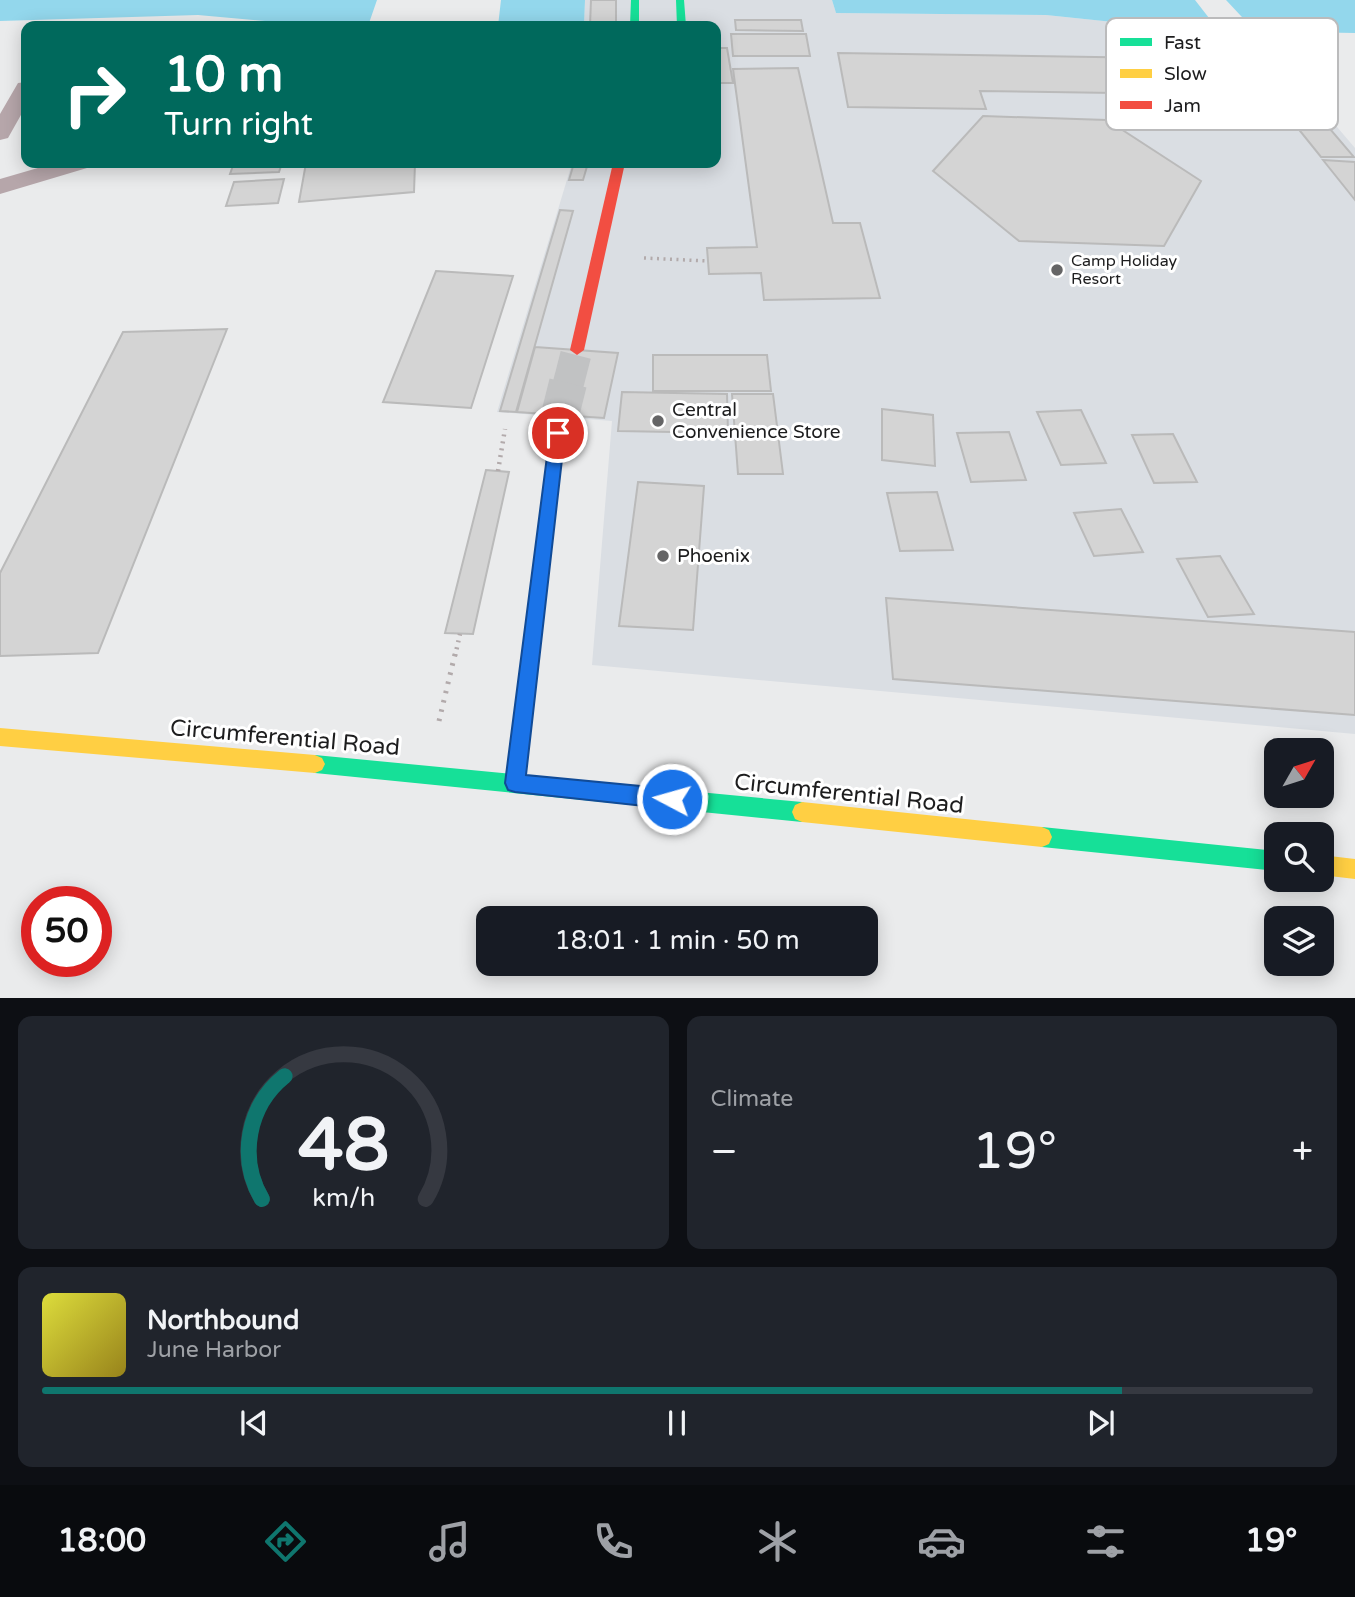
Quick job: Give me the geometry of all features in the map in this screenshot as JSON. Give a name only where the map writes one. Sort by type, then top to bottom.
[{"type":"main road","points":[[635,0],[635,21]]},
{"type":"main road","points":[[680,0],[682,21]]},
{"type":"main road","points":[[577,350],[617,169]]},
{"type":"main road","points":[[515,783],[560,415]]},
{"type":"main road","name":"Circumferential Road","points":[[0,737],[426,773],[1264,859]]},
{"type":"main road","points":[[1334,867],[1355,869]]},
{"type":"lane","points":[[0,133],[21,97]]},
{"type":"lane","points":[[0,187],[63,168]]},
{"type":"path","points":[[498,471],[506,424]]},
{"type":"path","points":[[426,773],[460,634]]},
{"type":"shaded area","name":"Camp Holiday Resort","points":[[585,0],[832,0],[836,13],[1046,15],[1106,21],[1106,130],[1338,128],[1355,148],[1355,734],[592,665],[612,421],[497,412],[570,168],[721,168],[721,21],[584,21]]},
{"type":"water","points":[[0,0],[585,0],[584,21],[265,21],[198,15],[0,21]]},
{"type":"water","points":[[832,0],[1355,0],[1355,33],[1338,33],[1338,18],[1106,18],[1106,21],[1046,15],[836,13]]},
{"type":"pier","points":[[377,0],[501,0],[499,21],[370,21]]},
{"type":"pier","points":[[1195,0],[1226,0],[1243,18],[1209,18]]},
{"type":"building","points":[[591,0],[616,0],[616,21],[590,21]]},
{"type":"building","points":[[735,20],[801,20],[803,31],[736,30]]},
{"type":"building","points":[[731,34],[806,34],[810,56],[733,56]]},
{"type":"building","points":[[721,48],[727,48],[733,83],[721,83]]},
{"type":"building","points":[[838,53],[1106,57],[1106,93],[980,91],[986,109],[848,107]]},
{"type":"building","points":[[798,68],[833,223],[860,223],[880,298],[764,300],[761,273],[709,274],[707,248],[757,247],[733,69]]},
{"type":"building","points":[[983,116],[1106,120],[1106,130],[1122,130],[1201,181],[1164,246],[1019,241],[933,171]]},
{"type":"building","points":[[1299,130],[1331,130],[1354,157],[1321,157]]},
{"type":"building","points":[[1323,160],[1355,162],[1355,200]]},
{"type":"building","points":[[232,168],[280,168],[279,172],[230,174]]},
{"type":"building","points":[[305,168],[415,168],[414,192],[299,202]]},
{"type":"building","points":[[573,168],[587,168],[583,180],[569,180]]},
{"type":"building","points":[[284,179],[278,203],[226,206],[234,182]]},
{"type":"building","points":[[560,210],[573,211],[516,412],[500,411]]},
{"type":"building","points":[[436,271],[513,276],[471,408],[383,402]]},
{"type":"building","points":[[227,329],[98,653],[0,656],[0,573],[123,332]]},
{"type":"building","points":[[535,347],[618,353],[604,418],[517,412]]},
{"type":"building","points":[[653,355],[767,355],[771,391],[653,391]]},
{"type":"building","points":[[622,392],[727,394],[728,433],[618,431]]},
{"type":"building","points":[[732,394],[773,394],[783,474],[738,474]]},
{"type":"building","points":[[882,409],[933,415],[935,466],[882,460]]},
{"type":"building","points":[[1081,410],[1106,463],[1061,465],[1037,412]]},
{"type":"building","points":[[1009,432],[1026,480],[971,482],[957,433]]},
{"type":"building","points":[[1173,434],[1197,482],[1154,483],[1132,435]]},
{"type":"building","points":[[486,470],[509,472],[473,634],[445,633]]},
{"type":"building","name":"Phoenix","points":[[638,482],[704,486],[693,630],[619,626]]},
{"type":"building","points":[[937,492],[953,550],[900,551],[887,493]]},
{"type":"building","points":[[1121,509],[1143,552],[1094,556],[1074,513]]},
{"type":"building","points":[[1220,556],[1254,614],[1208,617],[1177,559]]},
{"type":"building","points":[[886,598],[1355,632],[1355,715],[893,679]]},
{"type":"tunnel","points":[[568,385],[577,350]]},
{"type":"tunnel","points":[[560,415],[568,383]]},
{"type":"traffic: fast","points":[[635,0],[635,21]]},
{"type":"traffic: fast","points":[[680,0],[682,21]]},
{"type":"traffic: fast","points":[[315,764],[802,812]]},
{"type":"traffic: fast","points":[[1042,837],[1264,860]]},
{"type":"traffic: slow","points":[[515,783],[560,415]]},
{"type":"traffic: slow","points":[[0,737],[315,764]]},
{"type":"traffic: slow","points":[[802,812],[1042,837]]},
{"type":"traffic: slow","points":[[1334,867],[1355,869]]},
{"type":"traffic: jam","points":[[577,350],[618,168]]},
{"type":"place","name":"Camp Holiday Resort","points":[[1057,270]]},
{"type":"place","name":"Central Convenience Store","points":[[658,421]]},
{"type":"place","name":"Phoenix","points":[[663,556]]},
{"type":"route","points":[[558,433],[515,783],[672,799]]}]
